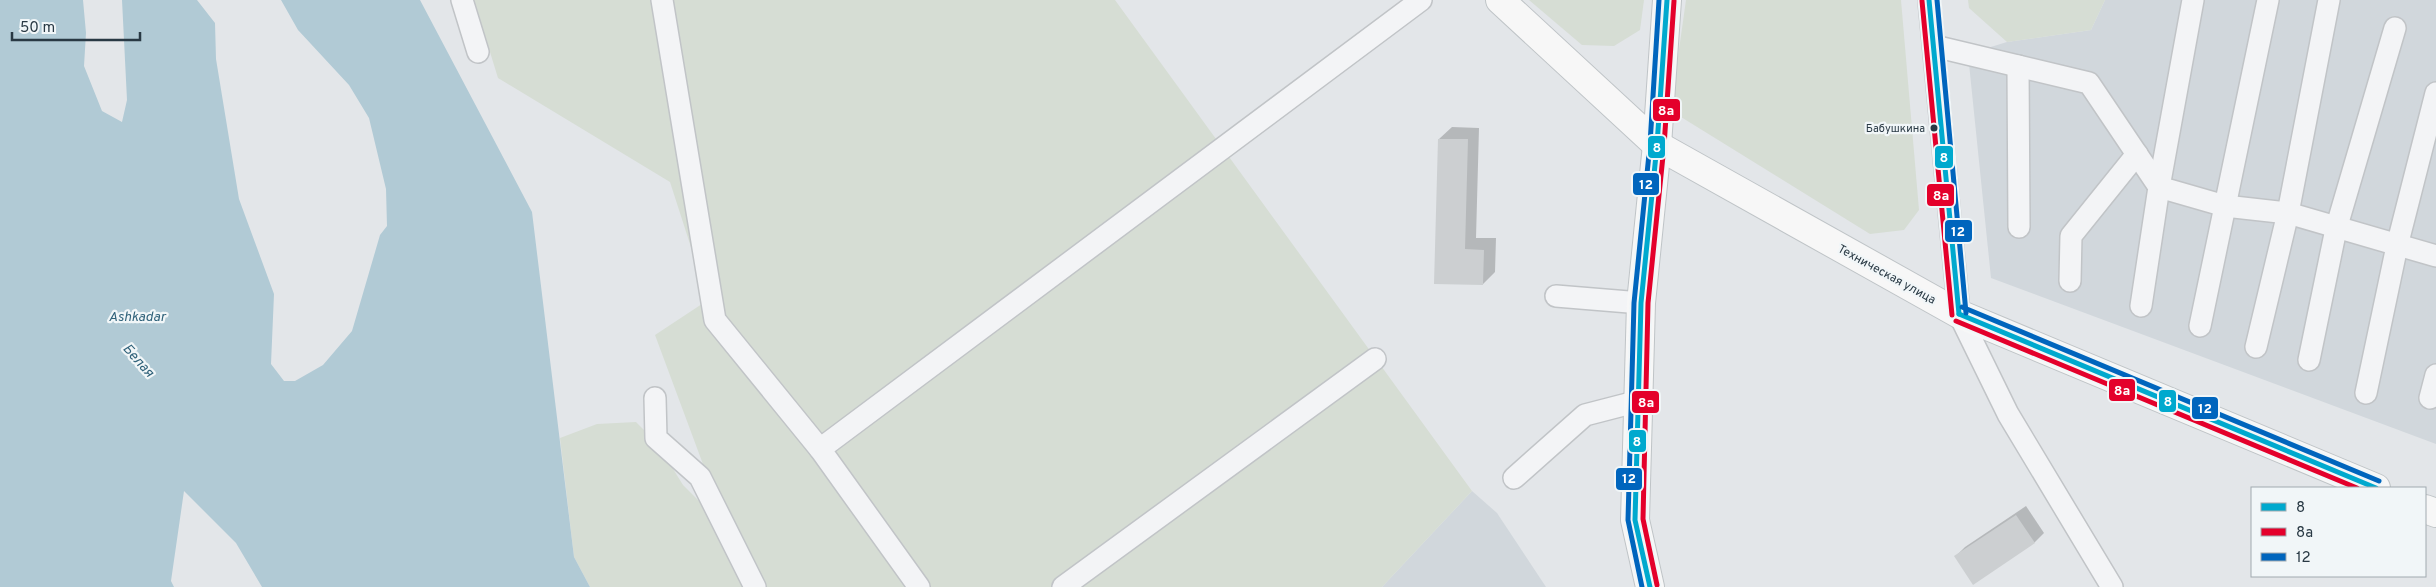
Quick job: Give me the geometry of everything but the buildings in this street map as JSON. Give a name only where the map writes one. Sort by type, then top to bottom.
[{"type":"main road","name":"Техническая улица","points":[[1500,0],[1657,145],[1958,314],[2374,487]]},
{"type":"main road","points":[[1650,587],[1635,520],[1642,303],[1657,145],[1667,0]]},
{"type":"street","points":[[462,0],[478,52]]},
{"type":"street","points":[[662,0],[716,320],[820,449],[919,587]]},
{"type":"street","points":[[820,449],[1421,0]]},
{"type":"street","points":[[1928,0],[1934,46],[1958,314],[2008,414],[2112,587]]},
{"type":"street","points":[[2141,306],[2159,187],[2192,0]]},
{"type":"street","points":[[2200,326],[2268,0]]},
{"type":"street","points":[[2256,346],[2288,213],[2329,0]]},
{"type":"street","points":[[2309,360],[2336,229],[2394,28]]},
{"type":"street","points":[[1934,46],[2089,83],[2159,187],[2225,206],[2288,213],[2336,229],[2436,256]]},
{"type":"street","points":[[2018,66],[2019,227]]},
{"type":"street","points":[[2366,393],[2397,246],[2436,92]]},
{"type":"street","points":[[2070,282],[2071,236],[2137,154]]},
{"type":"street","points":[[1556,296],[1642,303]]},
{"type":"street","points":[[1062,587],[1375,359]]},
{"type":"street","points":[[2430,398],[2436,375]]},
{"type":"street","points":[[655,398],[656,438],[700,478],[754,587]]},
{"type":"street","points":[[1514,478],[1585,415],[1639,401]]},
{"type":"shaded area","points":[[474,0],[1115,0],[1472,491],[1382,587],[590,587],[574,557],[560,438],[597,424],[636,422],[647,433],[659,454],[670,464],[683,485],[710,512],[723,518],[655,335],[708,300],[670,182],[498,78]]},
{"type":"shaded area","points":[[1529,0],[1644,0],[1640,30],[1614,46],[1582,45]]},
{"type":"shaded area","points":[[1686,0],[1901,0],[1919,210],[1904,230],[1870,234],[1681,117],[1673,92]]},
{"type":"shaded area","points":[[1968,0],[2105,0],[2091,30],[2007,42],[1969,8]]},
{"type":"shaded area","points":[[2105,0],[2436,0],[2436,444],[1991,278],[1968,54],[2007,42],[2091,30]]},
{"type":"shaded area","points":[[1472,491],[1497,513],[1546,587],[1382,587]]},
{"type":"water","name":"Ashkadar","points":[[0,0],[83,0],[86,33],[84,66],[102,111],[122,122],[127,100],[122,0],[197,0],[215,23],[216,59],[239,199],[274,294],[271,364],[284,381],[295,381],[323,365],[352,331],[380,235],[387,226],[386,189],[369,118],[349,85],[298,30],[281,0],[420,0],[532,212],[574,557],[590,587],[262,587],[236,543],[184,491],[171,581],[174,587],[0,587]]},
{"type":"transit line","name":"12","points":[[1642,587],[1628,520],[1634,303],[1650,144],[1659,0]]},
{"type":"transit line","name":"8","points":[[1650,587],[1635,520],[1641,303],[1657,145],[1667,0]]},
{"type":"transit line","name":"8","points":[[1929,0],[1959,314]]},
{"type":"transit line","name":"12","points":[[1937,0],[1966,313]]},
{"type":"transit line","name":"8а","points":[[1657,585],[1643,519],[1648,303],[1664,146],[1674,1]]},
{"type":"transit line","name":"8а","points":[[1922,1],[1952,315]]},
{"type":"transit line","name":"12","points":[[1962,307],[2379,481]]},
{"type":"transit line","name":"8","points":[[1959,314],[2374,487]]},
{"type":"transit line","name":"8а","points":[[1956,321],[2355,487]]},
{"type":"place","name":"Бабушкина","points":[[1934,128]]},
{"type":"water label","name":"Белая","points":[[139,360]]}]
